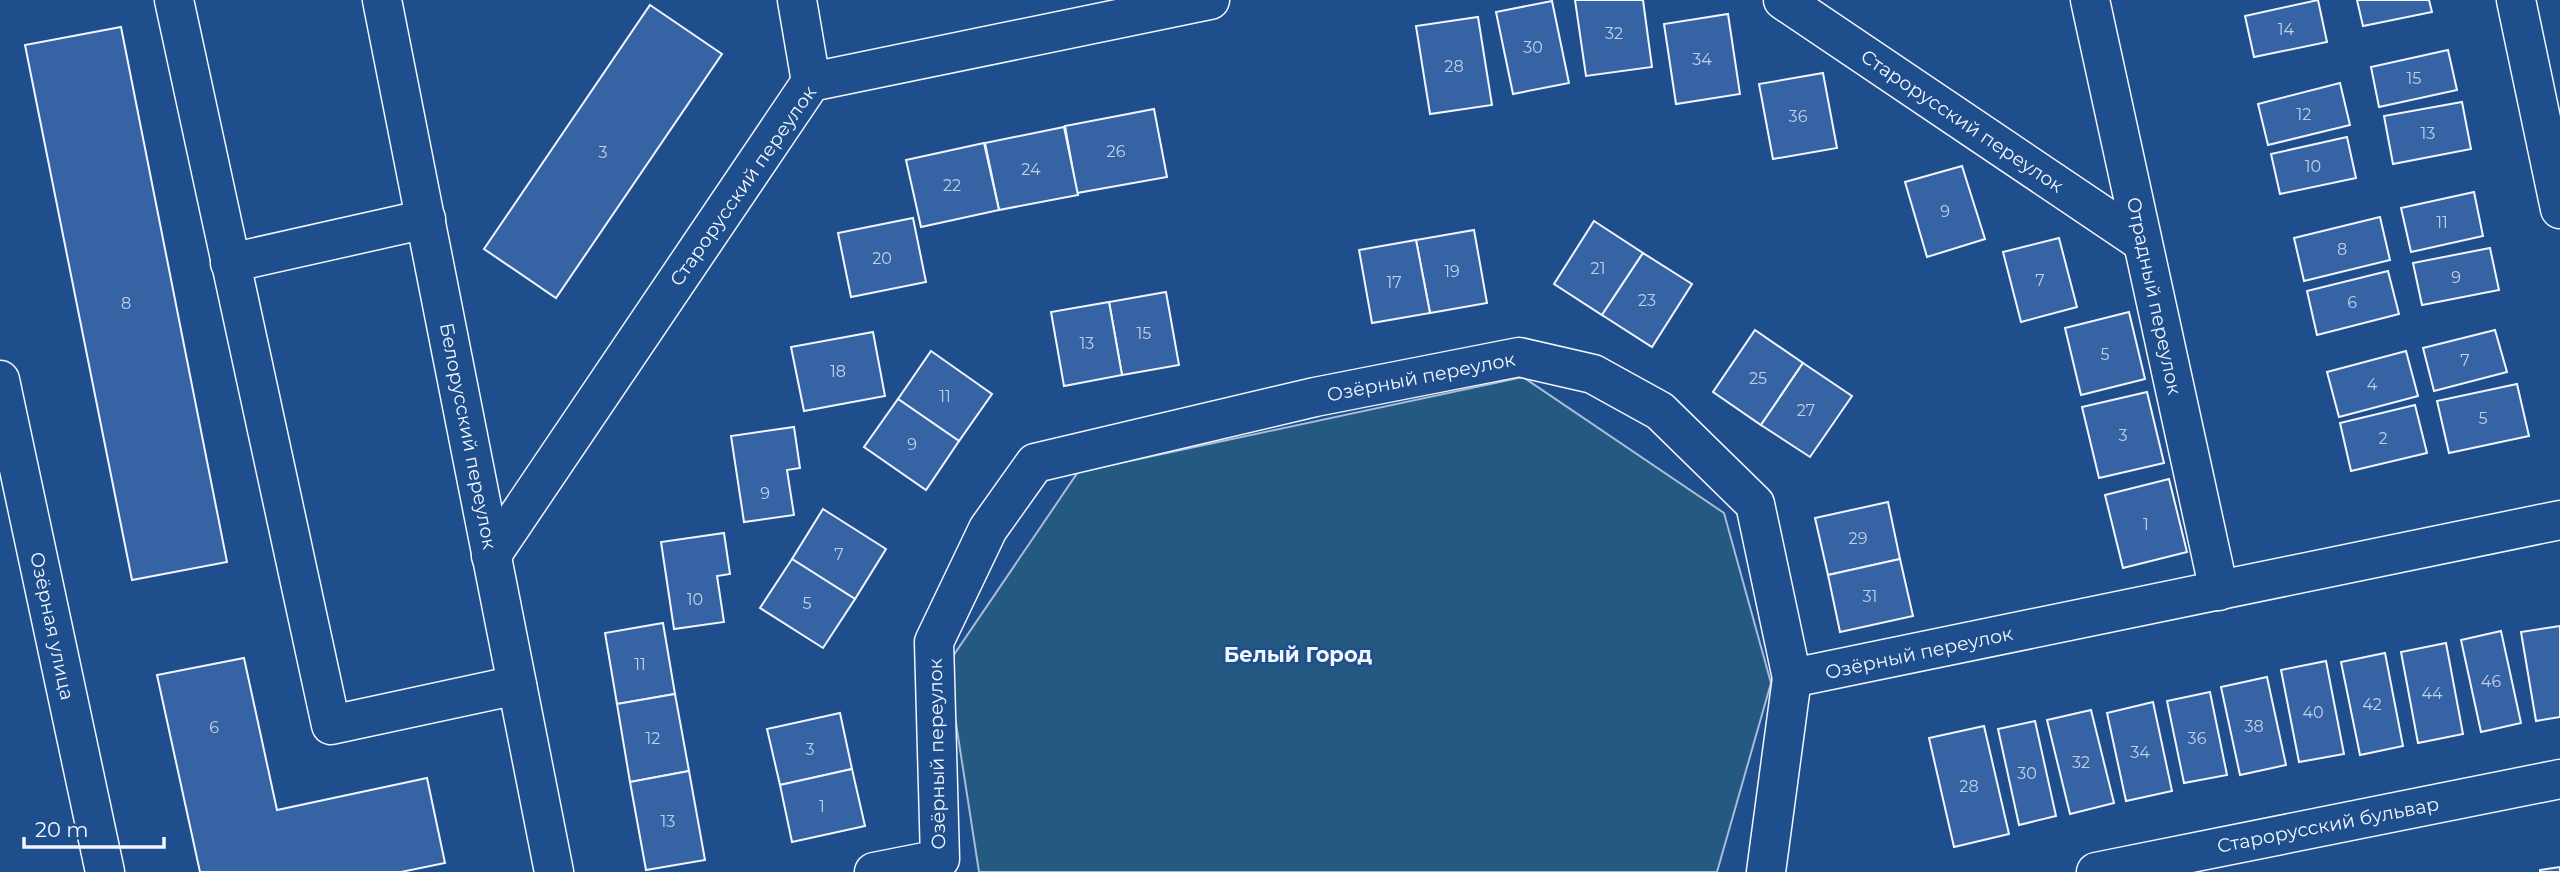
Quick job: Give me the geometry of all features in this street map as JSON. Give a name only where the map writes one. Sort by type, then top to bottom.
[{"type":"street","points":[[174,0],[331,725],[517,685]]},
{"type":"street","name":"Белорусский переулок","points":[[382,0],[554,872]]},
{"type":"street","points":[[797,0],[811,82]]},
{"type":"street","name":"Старорусский переулок","points":[[491,556],[811,82],[1210,0]]},
{"type":"street","name":"Старорусский переулок","points":[[1783,0],[2142,242]]},
{"type":"street","name":"Отрадный переулок","points":[[2090,0],[2219,592]]},
{"type":"street","points":[[2516,0],[2560,209]]},
{"type":"street","points":[[230,263],[426,219]]},
{"type":"street","name":"Озёрный переулок","points":[[874,872],[946,865],[934,642],[988,529],[1035,463],[1315,397],[1520,357],[1593,374],[1660,411],[1755,504],[1793,678],[2560,520]]},
{"type":"street","name":"Озёрная улица","points":[[1,389],[105,872]]},
{"type":"street","points":[[1766,872],[1793,678]]},
{"type":"street","name":"Старорусский бульвар","points":[[2096,872],[2560,779]]},
{"type":"shaded area","points":[[1523,377],[1724,513],[1771,683],[1717,872],[979,872],[947,665],[1078,472]]},
{"type":"building","points":[[1575,0],[1643,0],[1652,67],[1586,76]]},
{"type":"building","points":[[2318,0],[2327,42],[2254,57],[2245,16]]},
{"type":"building","points":[[2357,0],[2429,0],[2432,12],[2363,26]]},
{"type":"building","points":[[1552,1],[1569,83],[1513,94],[1496,12]]},
{"type":"building","points":[[650,5],[722,54],[556,298],[484,249]]},
{"type":"building","points":[[1728,14],[1740,94],[1676,104],[1664,24]]},
{"type":"building","points":[[1478,17],[1492,105],[1430,114],[1416,26]]},
{"type":"building","points":[[121,27],[227,562],[132,580],[25,45]]},
{"type":"building","points":[[2448,50],[2457,90],[2379,107],[2371,67]]},
{"type":"building","points":[[1823,73],[1837,148],[1773,159],[1759,84]]},
{"type":"building","points":[[2340,83],[2350,125],[2268,145],[2258,104]]},
{"type":"building","points":[[2462,102],[2471,149],[2393,164],[2384,116]]},
{"type":"building","points":[[1154,109],[1167,177],[1077,193],[1065,126]]},
{"type":"building","points":[[1064,127],[1078,195],[999,210],[985,143]]},
{"type":"building","points":[[2347,137],[2356,178],[2280,194],[2271,154]]},
{"type":"building","points":[[984,143],[999,210],[921,227],[906,160]]},
{"type":"building","points":[[1962,166],[1985,239],[1927,257],[1905,182]]},
{"type":"building","points":[[2474,192],[2483,236],[2411,252],[2401,208]]},
{"type":"building","points":[[2380,217],[2390,260],[2304,281],[2294,238]]},
{"type":"building","points":[[913,218],[926,282],[851,297],[838,233]]},
{"type":"building","points":[[1594,221],[1643,253],[1602,315],[1554,284]]},
{"type":"building","points":[[1474,230],[1487,303],[1430,313],[1416,240]]},
{"type":"building","points":[[2059,238],[2077,307],[2021,322],[2003,252]]},
{"type":"building","points":[[1416,240],[1430,313],[1372,323],[1359,250]]},
{"type":"building","points":[[2490,248],[2499,290],[2422,305],[2413,263]]},
{"type":"building","points":[[1643,253],[1692,284],[1652,347],[1602,315]]},
{"type":"building","points":[[2388,271],[2399,314],[2317,335],[2307,291]]},
{"type":"building","points":[[1166,292],[1179,365],[1122,375],[1109,302]]},
{"type":"building","points":[[1109,302],[1122,375],[1064,386],[1051,312]]},
{"type":"building","points":[[2129,312],[2145,379],[2081,395],[2065,328]]},
{"type":"building","points":[[1755,330],[1803,363],[1761,425],[1713,392]]},
{"type":"building","points":[[2495,330],[2507,372],[2434,391],[2423,348]]},
{"type":"building","points":[[873,332],[885,396],[804,411],[791,347]]},
{"type":"building","points":[[931,351],[992,394],[959,441],[898,399]]},
{"type":"building","points":[[2406,351],[2418,396],[2339,417],[2327,372]]},
{"type":"building","points":[[1803,363],[1852,396],[1810,457],[1761,425]]},
{"type":"building","points":[[2517,384],[2529,436],[2449,453],[2437,401]]},
{"type":"building","points":[[2147,392],[2164,463],[2099,478],[2082,407]]},
{"type":"building","points":[[898,399],[959,441],[926,490],[864,447]]},
{"type":"building","points":[[2415,405],[2427,453],[2351,471],[2340,423]]},
{"type":"building","points":[[794,427],[800,468],[787,470],[794,515],[744,522],[731,436]]},
{"type":"building","points":[[2169,479],[2187,552],[2123,568],[2105,495]]},
{"type":"building","points":[[1888,502],[1900,559],[1828,575],[1815,518]]},
{"type":"building","points":[[823,509],[886,549],[855,599],[792,559]]},
{"type":"building","points":[[724,533],[730,574],[717,576],[724,622],[674,629],[661,542]]},
{"type":"building","points":[[792,559],[855,599],[823,648],[760,608]]},
{"type":"building","points":[[1900,559],[1913,616],[1840,632],[1828,575]]},
{"type":"building","points":[[663,623],[675,694],[617,704],[605,633]]},
{"type":"building","points":[[2560,626],[2560,717],[2536,721],[2521,632]]},
{"type":"building","points":[[2501,631],[2521,723],[2481,732],[2461,640]]},
{"type":"building","points":[[2446,643],[2463,734],[2418,743],[2401,652]]},
{"type":"building","points":[[2385,653],[2403,746],[2360,755],[2341,662]]},
{"type":"building","points":[[244,658],[277,810],[427,778],[445,863],[401,872],[200,872],[157,675]]},
{"type":"building","points":[[2326,661],[2344,754],[2299,762],[2281,670]]},
{"type":"building","points":[[2267,677],[2286,765],[2240,775],[2221,687]]},
{"type":"building","points":[[2210,692],[2227,775],[2184,783],[2167,701]]},
{"type":"building","points":[[675,694],[689,771],[630,782],[617,704]]},
{"type":"building","points":[[2153,702],[2172,791],[2126,801],[2107,713]]},
{"type":"building","points":[[2091,710],[2114,803],[2070,814],[2047,720]]},
{"type":"building","points":[[840,713],[852,769],[780,785],[767,729]]},
{"type":"building","points":[[2035,721],[2056,816],[2019,825],[1998,729]]},
{"type":"building","points":[[1984,726],[2009,834],[1954,847],[1929,738]]},
{"type":"building","points":[[852,769],[865,826],[792,842],[780,785]]},
{"type":"building","points":[[689,771],[705,860],[646,870],[630,782]]},
{"type":"building","points":[[2560,867],[2560,872],[2540,872],[2540,870]]},
{"type":"district","name":"Белый Город","points":[[1298,654]]}]
